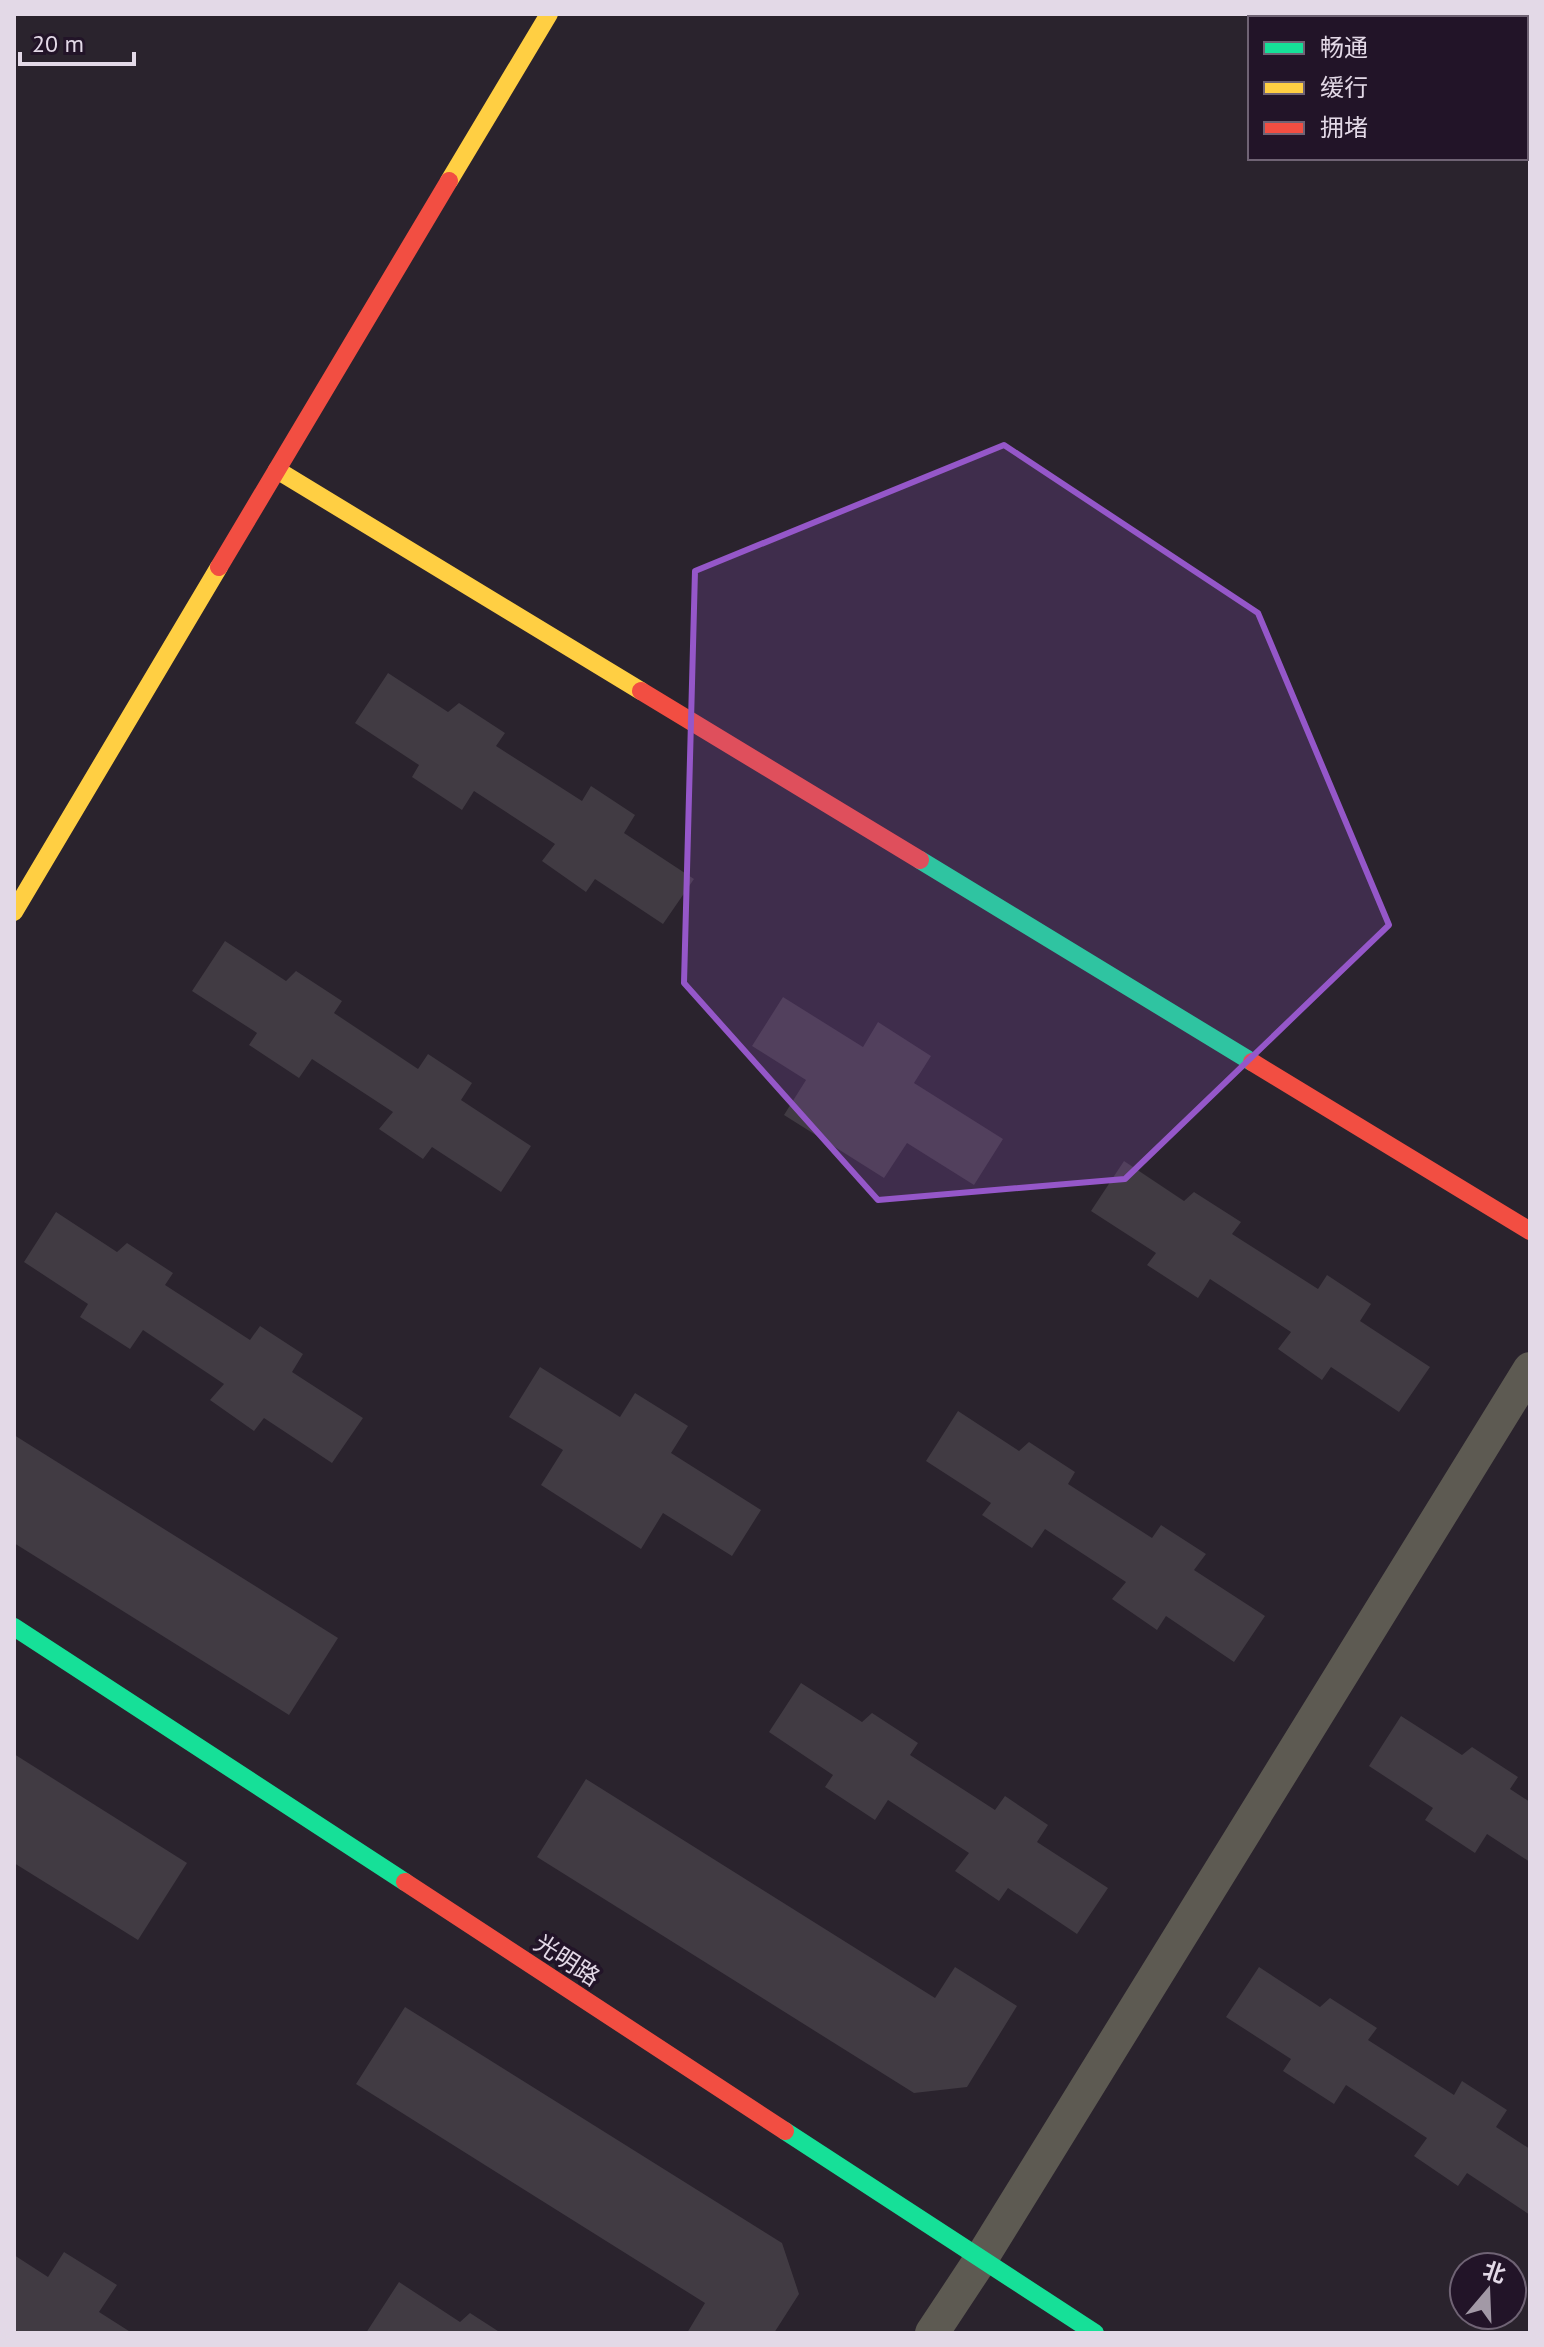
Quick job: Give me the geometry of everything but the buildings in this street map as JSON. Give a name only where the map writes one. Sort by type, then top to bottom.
[{"type":"street","points":[[14,912],[549,14]]},
{"type":"street","points":[[277,470],[1530,1231]]},
{"type":"street","points":[[932,2333],[981,2259],[1530,1369]]},
{"type":"street","name":"光明路","points":[[14,1627],[1095,2333]]},
{"type":"highlighted area","points":[[1004,445],[1258,613],[1389,925],[1125,1179],[878,1200],[684,983],[695,571]]},
{"type":"traffic: fast","points":[[920,860],[1252,1062]]},
{"type":"traffic: fast","points":[[14,1627],[405,1882]]},
{"type":"traffic: fast","points":[[785,2131],[1095,2333]]},
{"type":"traffic: slow","points":[[449,181],[549,14]]},
{"type":"traffic: slow","points":[[277,470],[641,691]]},
{"type":"traffic: slow","points":[[14,912],[219,567]]},
{"type":"traffic: jam","points":[[219,567],[449,181]]},
{"type":"traffic: jam","points":[[641,691],[920,860]]},
{"type":"traffic: jam","points":[[1252,1062],[1530,1231]]},
{"type":"traffic: jam","points":[[405,1882],[785,2131]]}]
